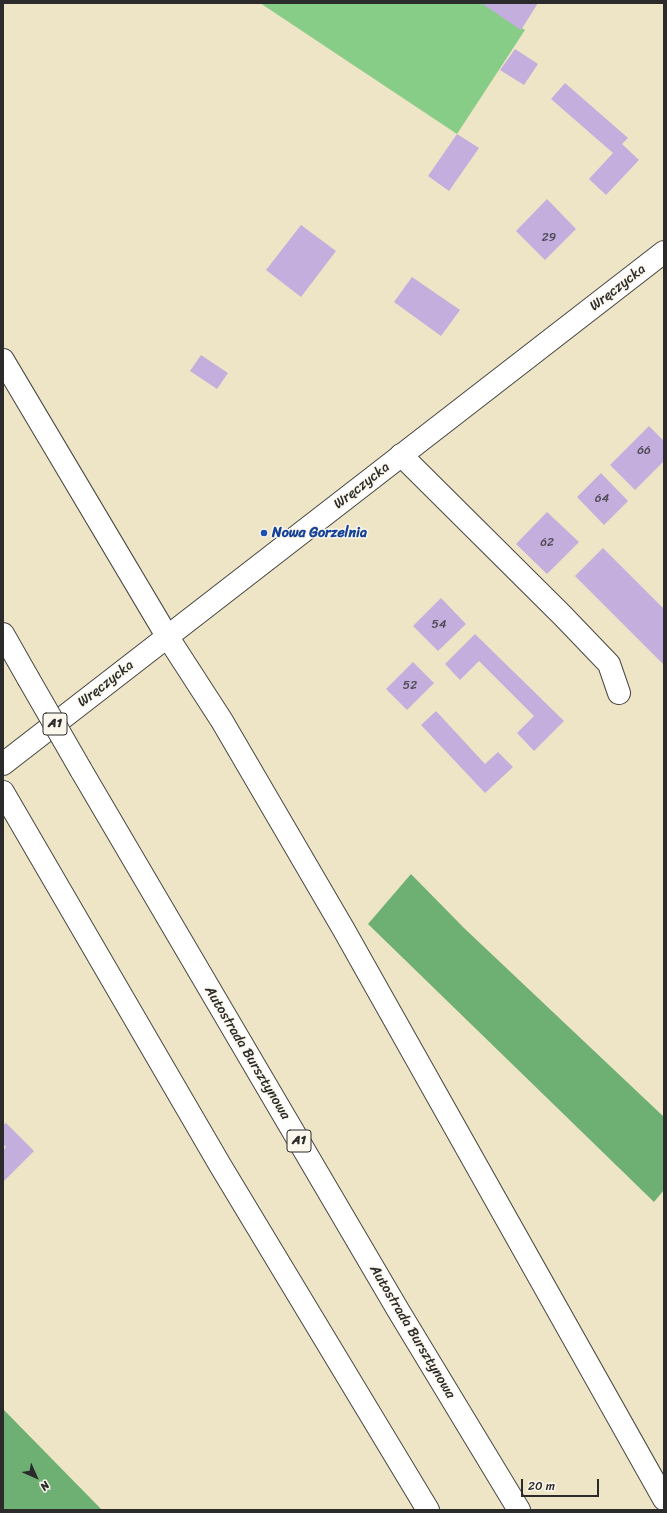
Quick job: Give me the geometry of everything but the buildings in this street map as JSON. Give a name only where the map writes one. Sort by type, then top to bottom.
[{"type":"main road","name":"Wręczycka","points":[[3,764],[664,252]]},
{"type":"main road","points":[[3,360],[167,636],[222,721],[344,930],[664,1499]]},
{"type":"main road","points":[[401,455],[562,615],[609,664],[619,693]]},
{"type":"main road","name":"Autostrada Bursztynowa","points":[[3,634],[81,770],[398,1310],[520,1510]]},
{"type":"main road","points":[[3,792],[220,1164],[428,1510]]},
{"type":"green space","points":[[260,3],[483,3],[525,30],[457,134]]},
{"type":"green space","points":[[411,874],[464,928],[664,1117],[664,1190],[654,1202],[368,924]]},
{"type":"green space","points":[[3,1409],[102,1510],[3,1510]]},
{"type":"place","name":"Nowa Gorzelnia","points":[[264,533]]}]
